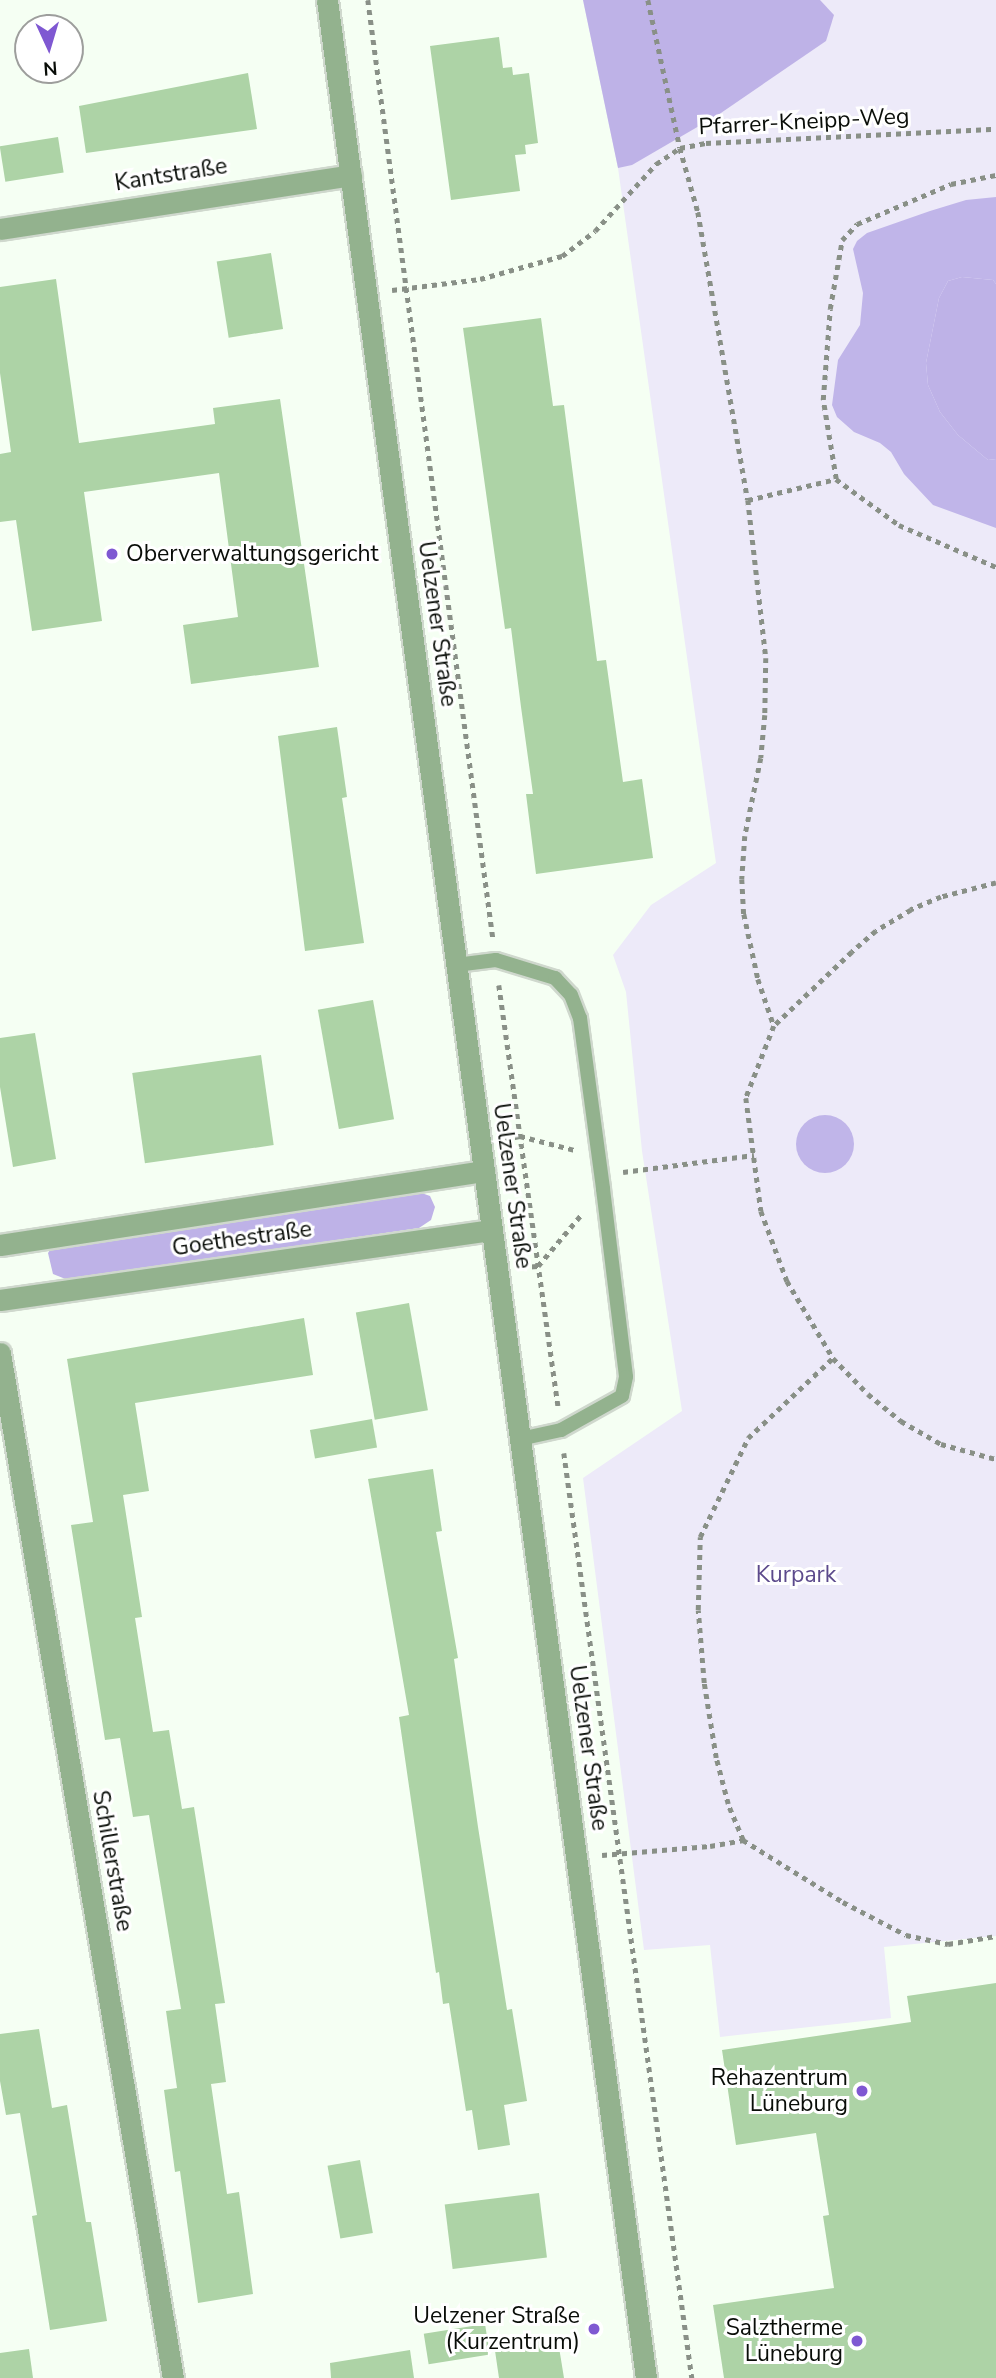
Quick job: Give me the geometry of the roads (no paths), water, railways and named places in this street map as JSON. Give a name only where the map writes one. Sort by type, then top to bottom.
[{"type":"street","name":"Uelzener Straße","points":[[327,0],[646,2378]]},
{"type":"street","name":"Kantstraße","points":[[0,229],[351,175]]},
{"type":"street","name":"Goethestraße","points":[[0,1245],[484,1171]]},
{"type":"street","name":"Goethestraße","points":[[0,1300],[492,1230]]},
{"type":"street","name":"Schillerstraße","points":[[0,1353],[173,2378]]},
{"type":"lane","points":[[456,965],[496,960],[555,978],[571,995],[580,1018],[626,1377],[622,1396],[561,1430],[520,1439]]},
{"type":"place","name":"Oberverwaltungsgericht","points":[[112,554]]},
{"type":"place","name":"Rehazentrum Lüneburg","points":[[862,2091]]},
{"type":"place","name":"Uelzener Straße (Kurzentrum)","points":[[594,2329]]},
{"type":"place","name":"Salztherme Lüneburg","points":[[857,2341]]},
{"type":"park label","name":"Kurpark","points":[[796,1575]]}]
